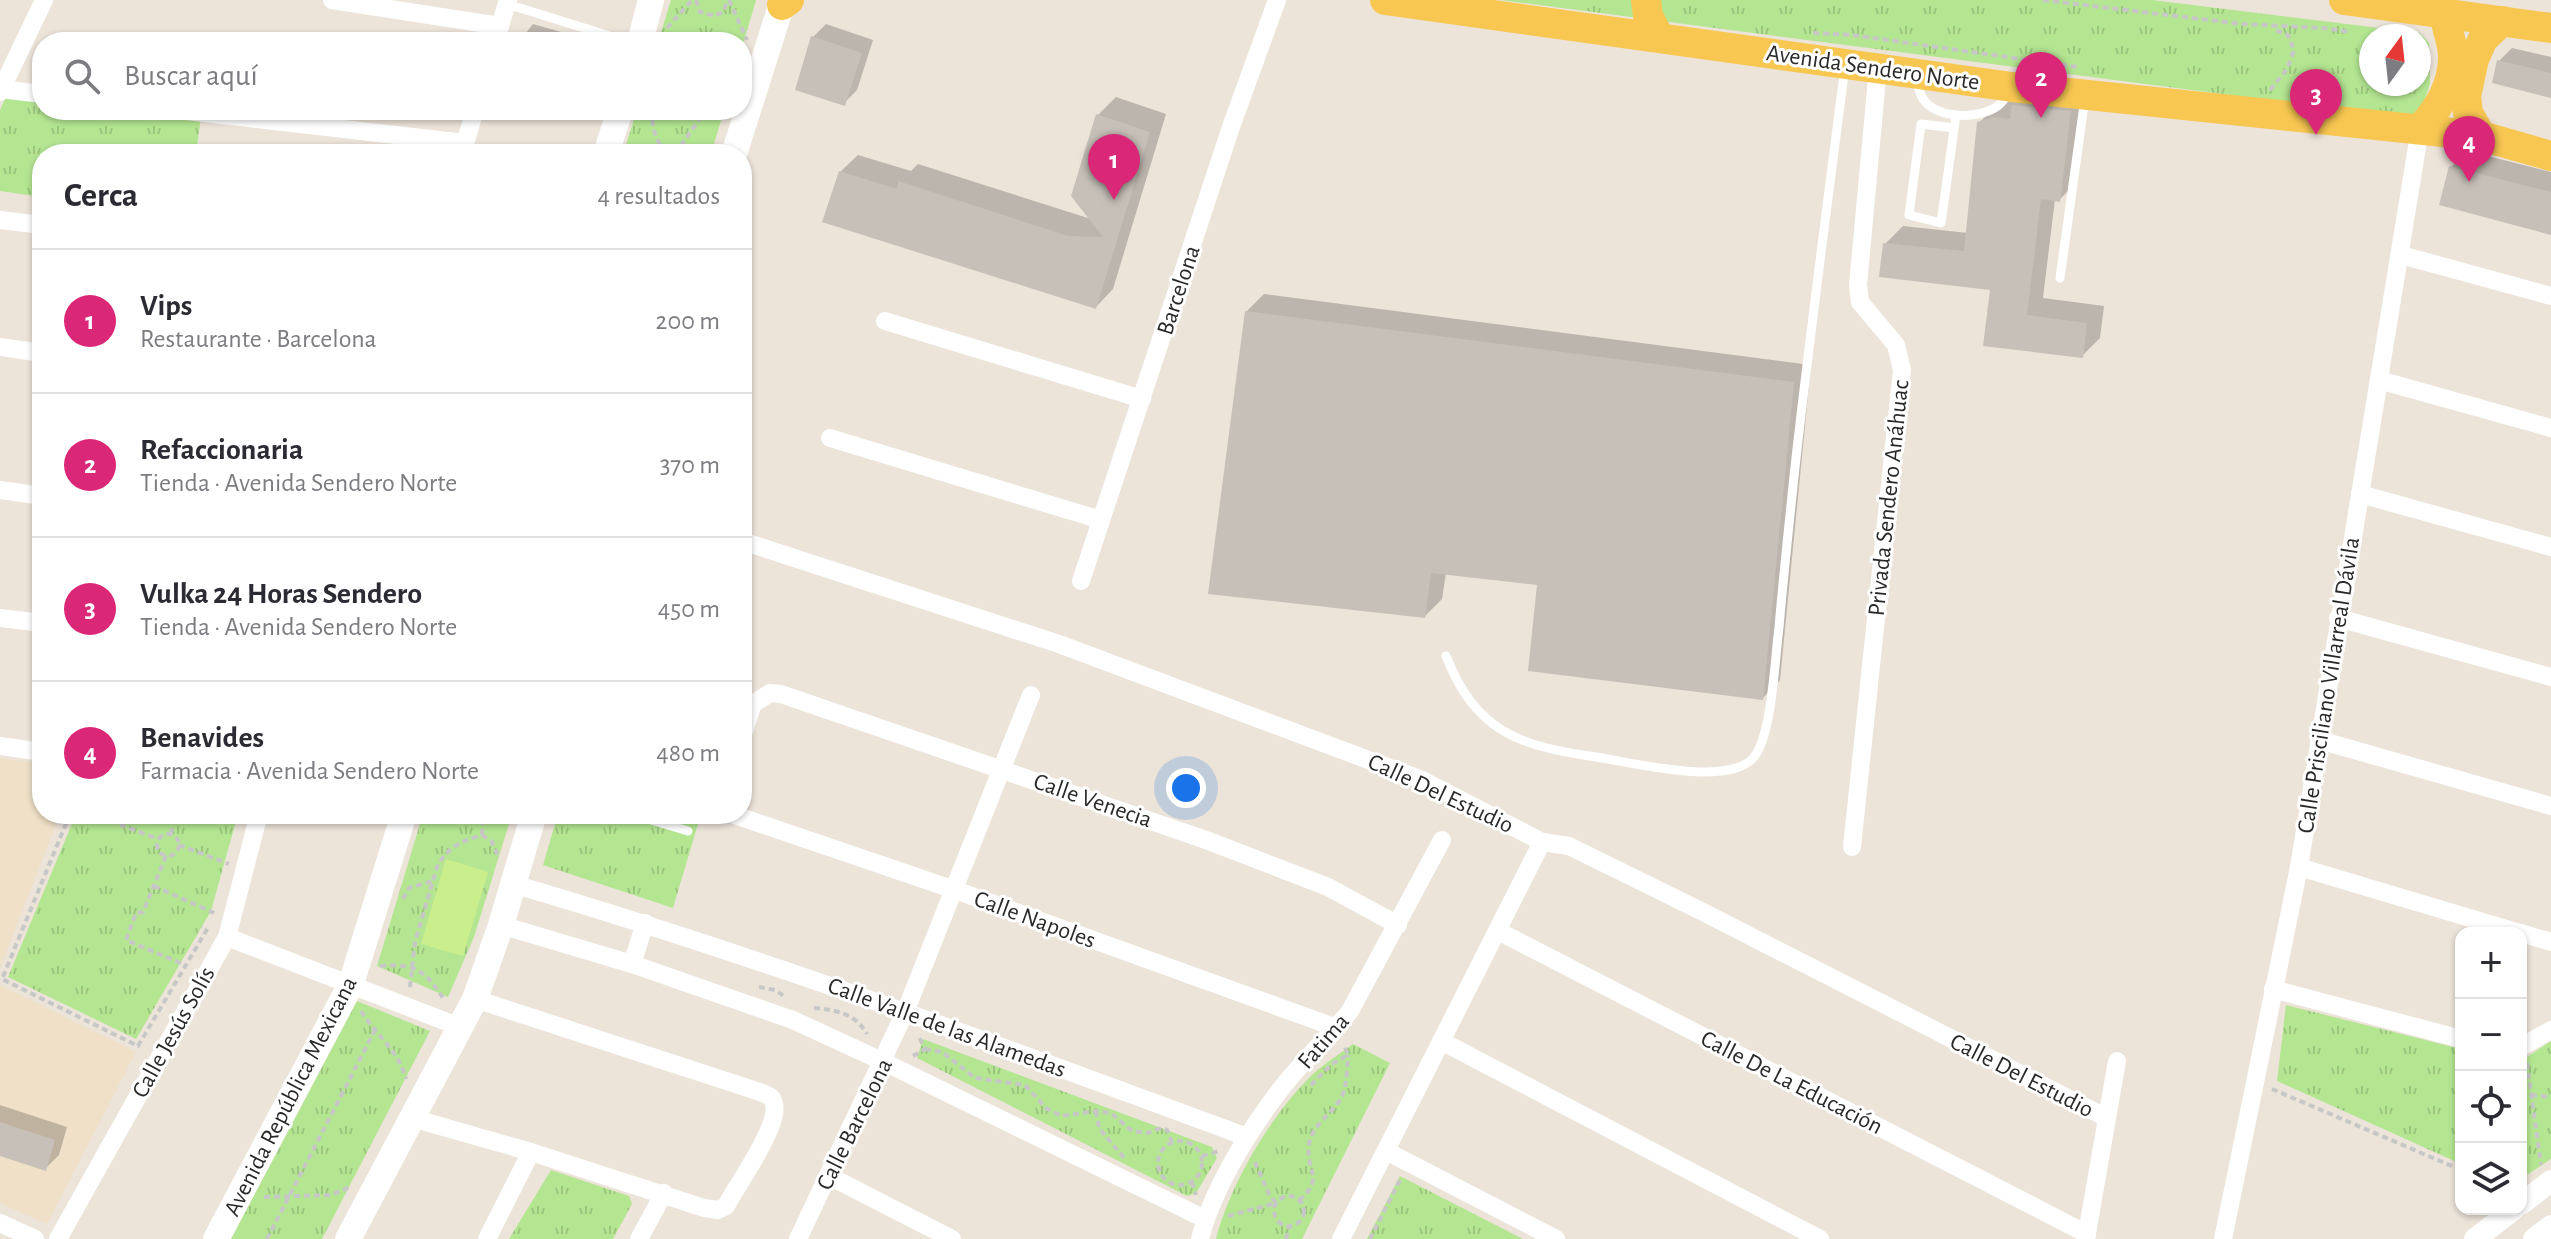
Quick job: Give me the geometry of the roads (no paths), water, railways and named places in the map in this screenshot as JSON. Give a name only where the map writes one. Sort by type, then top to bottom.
[{"type":"main road","points":[[643,32],[651,0]]},
{"type":"main road","name":"Avenida Sendero Norte","points":[[1385,0],[2012,87],[2088,82],[2481,136],[2551,156]]},
{"type":"main road","points":[[1646,0],[1648,16],[1659,37]]},
{"type":"main road","points":[[2344,0],[2445,7],[2502,21],[2551,28]]},
{"type":"main road","points":[[752,98],[783,1]]},
{"type":"main road","points":[[2420,129],[2439,109],[2447,91],[2453,55],[2445,7]]},
{"type":"main road","points":[[2481,136],[2468,113],[2466,96],[2474,59],[2483,39],[2502,21]]},
{"type":"main road","points":[[609,144],[617,120]]},
{"type":"main road","points":[[737,144],[745,120]]},
{"type":"main road","name":"Avenida República Mexicana","points":[[216,1239],[351,984],[401,824]]},
{"type":"main road","points":[[348,1239],[460,1027],[464,997],[501,925],[531,824]]},
{"type":"street","points":[[32,93],[1,91],[44,0]]},
{"type":"street","points":[[332,0],[488,32]]},
{"type":"street","name":"Barcelona","points":[[1081,581],[1231,127],[1277,0]]},
{"type":"street","points":[[499,32],[508,2]]},
{"type":"street","name":"Privada Sendero Anáhuac","points":[[1852,847],[1902,370],[1896,345],[1860,302],[1858,285],[1878,68]]},
{"type":"street","points":[[251,120],[427,144]]},
{"type":"street","points":[[465,144],[472,120]]},
{"type":"street","name":"Calle Prisciliano Villarreal Dávila","points":[[2223,1239],[2299,867],[2420,129]]},
{"type":"street","points":[[0,220],[32,224]]},
{"type":"street","points":[[2401,255],[2551,296]]},
{"type":"street","points":[[885,321],[1142,399]]},
{"type":"street","points":[[0,347],[32,352]]},
{"type":"street","points":[[2379,380],[2551,428]]},
{"type":"street","points":[[830,438],[1101,520]]},
{"type":"street","points":[[0,490],[32,495]]},
{"type":"street","points":[[2360,494],[2551,547]]},
{"type":"street","name":"Calle Del Estudio","points":[[752,544],[1059,644],[1422,780],[1542,842],[1569,846],[2107,1118]]},
{"type":"street","points":[[0,618],[32,622]]},
{"type":"street","points":[[2338,618],[2551,677]]},
{"type":"street","name":"Calle Venecia","points":[[752,707],[770,693],[781,694],[1003,768],[1316,882],[1398,925]]},
{"type":"street","name":"Calle Barcelona","points":[[798,1239],[884,1062],[1031,695]]},
{"type":"street","points":[[2319,740],[2551,806]]},
{"type":"street","points":[[0,746],[32,751]]},
{"type":"street","name":"Calle Napoles","points":[[752,821],[955,890],[1337,1028]]},
{"type":"street","name":"Calle Jesús Solís","points":[[58,1239],[227,937],[256,824]]},
{"type":"street","name":"Fatima","points":[[1200,1239],[1209,1208],[1299,1067],[1350,1011],[1442,840]]},
{"type":"street","points":[[1341,1239],[1542,842]]},
{"type":"street","points":[[2299,867],[2500,927]]},
{"type":"street","name":"Calle Valle de las Alamedas","points":[[513,884],[645,923],[906,1010],[1245,1155]]},
{"type":"street","points":[[632,964],[645,923]]},
{"type":"street","name":"Calle Valle de las Alamedas","points":[[501,925],[632,964],[793,1020],[1209,1208]]},
{"type":"street","name":"Calle De La Educación","points":[[1498,931],[2086,1236]]},
{"type":"street","points":[[2527,935],[2551,942]]},
{"type":"street","points":[[227,937],[460,1027]]},
{"type":"street","points":[[2273,989],[2455,1037]]},
{"type":"street","points":[[412,1118],[711,1209],[726,1206],[773,1123],[775,1104],[772,1098],[760,1092],[464,997]]},
{"type":"street","points":[[2527,1047],[2551,1030]]},
{"type":"street","points":[[1441,1041],[1820,1239]]},
{"type":"street","points":[[2086,1236],[2117,1061]]},
{"type":"street","points":[[1386,1151],[1556,1239]]},
{"type":"street","points":[[487,1239],[531,1152]]},
{"type":"street","points":[[829,1176],[952,1239]]},
{"type":"street","points":[[2527,1199],[2549,1179]]},
{"type":"street","points":[[639,1239],[664,1193]]},
{"type":"street","points":[[2475,1239],[2506,1215]]},
{"type":"street","points":[[0,1223],[35,1239]]},
{"type":"street","points":[[2534,1239],[2551,1226]]},
{"type":"lane","points":[[508,2],[599,32]]},
{"type":"lane","points":[[1446,656],[1465,697],[1478,712],[1495,727],[1527,742],[1559,752],[1691,772],[1741,767],[1754,757],[1765,732],[1774,675],[1806,372],[1845,64]]},
{"type":"lane","points":[[1912,72],[1924,101],[1935,109],[1956,115],[1989,110],[2000,104],[2012,87]]},
{"type":"lane","points":[[2060,278],[2088,82]]},
{"type":"lane","points":[[1954,128],[1921,124],[1909,215],[1941,223],[1956,115]]},
{"type":"lane","points":[[665,824],[688,831]]},
{"type":"place","name":"Refaccionaria","points":[[2041,118]]},
{"type":"place","name":"Vulka 24 Horas Sendero","points":[[2316,135]]},
{"type":"place","name":"Benavides","points":[[2469,182]]},
{"type":"place","name":"Vips","points":[[1114,200]]}]
